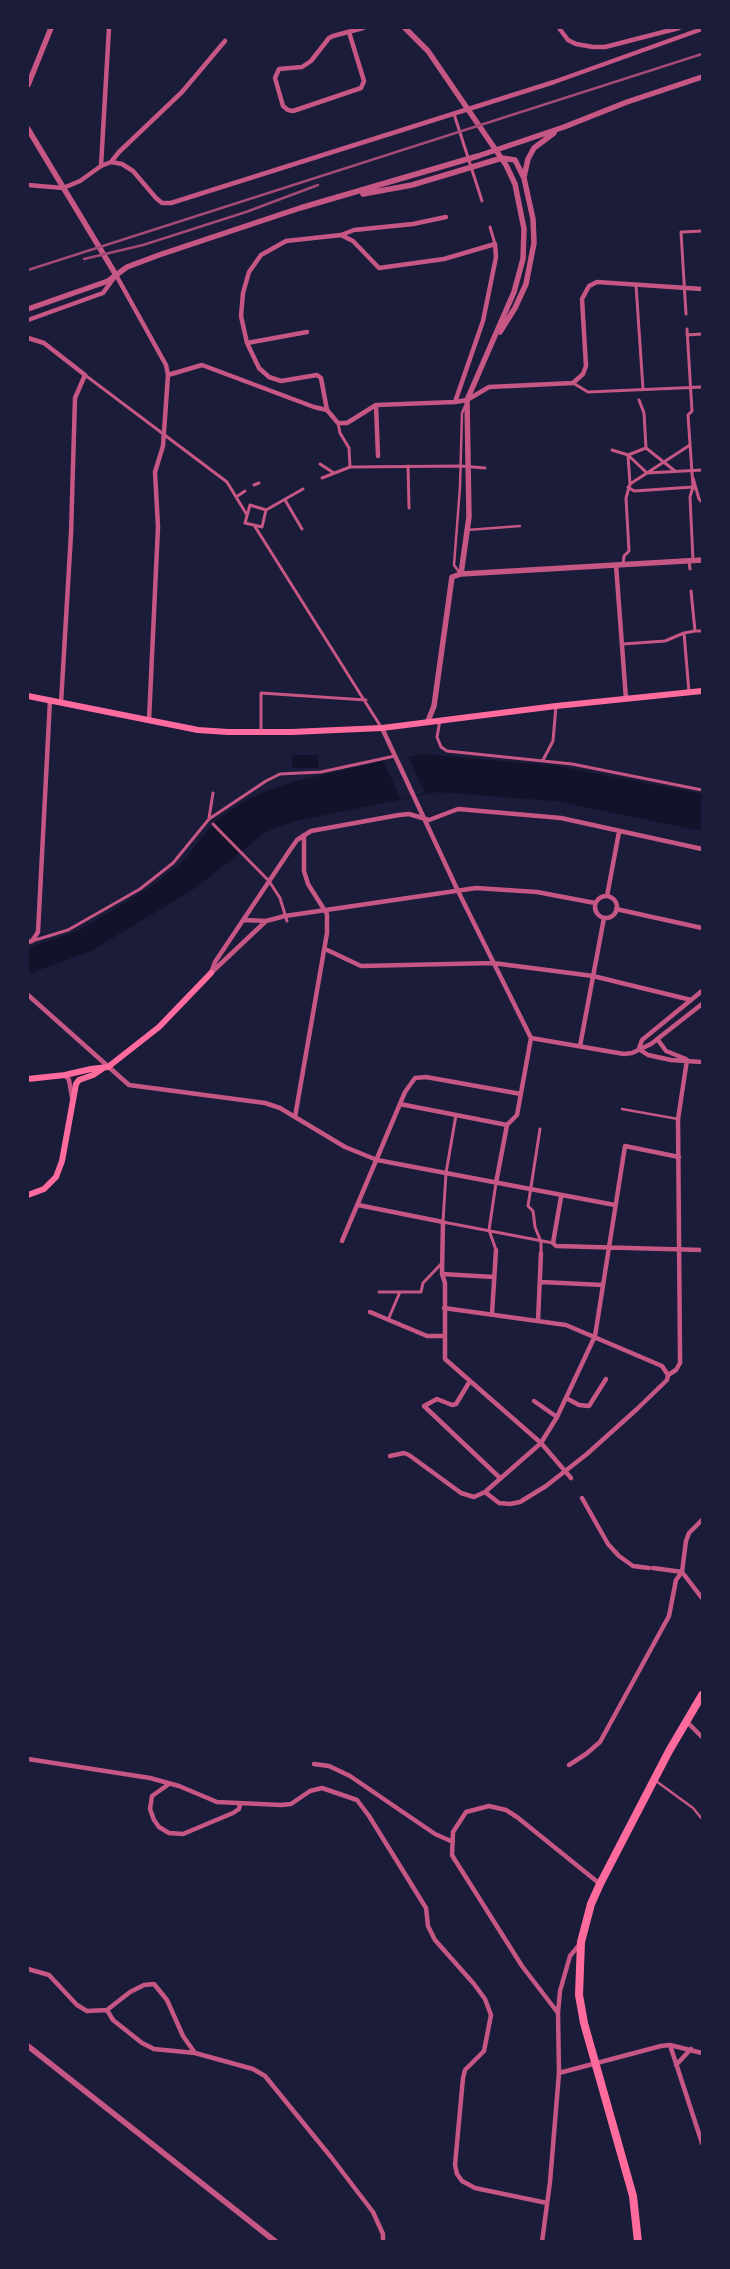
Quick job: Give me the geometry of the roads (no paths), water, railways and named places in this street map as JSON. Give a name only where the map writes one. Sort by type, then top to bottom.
[{"type":"main road","points":[[28,696],[198,730],[261,732],[382,728],[556,706],[702,691]]},
{"type":"main road","points":[[28,1195],[44,1189],[59,1171],[72,1098],[79,1080],[105,1068],[159,1027],[211,973]]},
{"type":"main road","points":[[28,1079],[105,1068]]},
{"type":"main road","points":[[638,2242],[633,2196],[584,2023],[579,1995],[581,1942],[591,1904],[600,1884],[686,1721],[702,1696]]},
{"type":"street","points":[[28,85],[51,28]]},
{"type":"street","points":[[101,166],[109,28]]},
{"type":"street","points":[[348,32],[364,82],[361,88],[293,111],[283,106],[275,78],[279,69],[302,67],[311,61],[328,38],[348,32],[363,28]]},
{"type":"street","points":[[405,28],[428,51],[462,98],[506,165],[515,184],[521,209],[524,244],[520,271],[514,292],[467,400],[469,517],[461,574]]},
{"type":"street","points":[[558,28],[568,40],[586,47],[605,47],[679,28]]},
{"type":"street","points":[[28,185],[63,188],[80,180],[101,166],[112,162],[122,164],[133,171],[156,198],[162,203],[171,204],[554,82],[702,28]]},
{"type":"street","points":[[112,162],[119,152],[182,92],[225,41]]},
{"type":"street","points":[[28,309],[108,281],[127,267],[158,255],[300,208],[433,171],[564,127],[626,102],[702,76]]},
{"type":"street","points":[[454,114],[482,201]]},
{"type":"street","points":[[524,178],[528,159],[534,148],[564,127]]},
{"type":"street","points":[[28,129],[116,275],[166,365],[168,375],[163,446],[155,472],[158,528],[149,720]]},
{"type":"street","points":[[344,196],[412,185],[502,158],[514,160],[524,178],[534,225],[533,258],[520,298],[491,347]]},
{"type":"street","points":[[350,467],[349,448],[340,433],[338,423],[327,410],[322,378],[316,376],[281,381],[269,377],[259,368],[247,343],[241,316],[242,294],[249,272],[261,255],[286,241],[341,235],[354,230],[412,224],[446,217]]},
{"type":"street","points":[[455,402],[483,321],[496,258],[495,244],[490,227]]},
{"type":"street","points":[[686,314],[681,232],[702,231]]},
{"type":"street","points":[[341,235],[353,241],[379,268],[444,259],[495,244]]},
{"type":"street","points":[[28,320],[102,294],[116,275]]},
{"type":"street","points":[[573,383],[583,374],[586,366],[582,299],[589,286],[597,282],[702,290]]},
{"type":"street","points":[[636,285],[643,389]]},
{"type":"street","points":[[687,329],[692,411],[688,415],[692,470],[694,488],[702,502]]},
{"type":"street","points":[[247,343],[307,332]]},
{"type":"street","points":[[687,335],[702,334]]},
{"type":"street","points":[[28,338],[44,343],[227,482],[247,515]]},
{"type":"street","points":[[168,375],[202,366],[327,410]]},
{"type":"street","points":[[61,703],[70,560],[75,398],[85,375]]},
{"type":"street","points":[[338,423],[347,422],[376,405],[455,402],[467,400],[489,387],[573,383],[588,392],[684,387],[702,388]]},
{"type":"street","points":[[639,400],[644,413],[646,448],[676,471]]},
{"type":"street","points":[[376,405],[378,456]]},
{"type":"street","points":[[629,486],[647,472],[690,445]]},
{"type":"street","points":[[628,455],[646,448]]},
{"type":"street","points":[[612,450],[628,455],[647,472],[702,470]]},
{"type":"street","points":[[626,699],[620,565],[629,550],[626,498],[629,486],[628,455]]},
{"type":"street","points":[[320,464],[335,473]]},
{"type":"street","points":[[408,466],[409,508]]},
{"type":"street","points":[[322,478],[350,467],[461,466],[485,468]]},
{"type":"street","points":[[254,486],[259,483]]},
{"type":"street","points":[[629,486],[634,491],[694,488]]},
{"type":"street","points":[[690,569],[690,497],[694,488]]},
{"type":"street","points":[[266,510],[262,527],[245,523],[250,506],[266,510],[303,490]]},
{"type":"street","points":[[236,497],[245,491]]},
{"type":"street","points":[[285,500],[302,529]]},
{"type":"street","points":[[254,525],[382,728],[492,962],[531,1038],[517,1115],[508,1125],[489,1230],[496,1250],[492,1314]]},
{"type":"street","points":[[428,721],[434,706],[452,577],[461,574],[702,560]]},
{"type":"street","points":[[691,591],[695,631]]},
{"type":"street","points":[[623,644],[665,641],[684,633],[702,631]]},
{"type":"street","points":[[684,633],[689,692]]},
{"type":"street","points":[[261,732],[261,693],[366,700]]},
{"type":"street","points":[[30,941],[38,932],[50,700]]},
{"type":"street","points":[[543,760],[553,741],[556,706]]},
{"type":"street","points":[[440,720],[437,738],[441,747],[447,750],[543,760],[601,769],[702,790]]},
{"type":"street","points":[[30,941],[68,930],[140,889],[173,863],[209,819],[230,803],[280,774],[321,772],[395,756]]},
{"type":"street","points":[[209,819],[213,793]]},
{"type":"street","points":[[211,973],[215,962],[290,850],[304,835],[326,828],[409,814],[424,818],[434,818],[458,809],[561,818],[702,849]]},
{"type":"street","points":[[213,824],[269,881],[280,898],[286,918]]},
{"type":"street","points":[[607,896],[619,832]]},
{"type":"street","points":[[295,1116],[325,949],[328,914],[304,871],[304,835]]},
{"type":"street","points":[[244,920],[266,921],[324,909],[457,889],[476,888],[537,892],[595,903]]},
{"type":"street","points":[[607,896],[616,902],[616,909],[610,917],[604,918],[597,914],[595,903],[599,898],[607,896]]},
{"type":"street","points":[[616,909],[702,928]]},
{"type":"street","points":[[580,1046],[604,918]]},
{"type":"street","points":[[211,973],[266,921]]},
{"type":"street","points":[[325,949],[361,966],[492,962],[593,976],[691,1000]]},
{"type":"street","points":[[639,1049],[642,1040],[702,990]]},
{"type":"street","points":[[28,995],[105,1068],[115,1071],[129,1085],[265,1103],[295,1116],[344,1147],[377,1160],[530,1189],[561,1197],[615,1205]]},
{"type":"street","points":[[531,1038],[624,1054],[658,1040],[702,1004]]},
{"type":"street","points":[[658,1040],[666,1051],[687,1060]]},
{"type":"street","points":[[639,1049],[654,1056],[702,1062]]},
{"type":"street","points":[[668,1375],[676,1370],[680,1363],[678,1119],[687,1060]]},
{"type":"street","points":[[65,1075],[70,1080],[72,1098]]},
{"type":"street","points":[[342,1241],[410,1082],[415,1078],[420,1078],[521,1094]]},
{"type":"street","points":[[400,1104],[508,1125]]},
{"type":"street","points":[[456,1115],[446,1173],[443,1222],[442,1274],[444,1284],[445,1359],[541,1443],[571,1478]]},
{"type":"street","points":[[538,1321],[541,1282],[541,1242],[533,1211],[528,1206],[540,1129]]},
{"type":"street","points":[[390,1456],[404,1453],[466,1495],[474,1497],[484,1492],[525,1459],[541,1443],[557,1418],[595,1336],[624,1146],[679,1157]]},
{"type":"street","points":[[553,1243],[561,1197]]},
{"type":"street","points":[[358,1205],[561,1246],[702,1250]]},
{"type":"street","points":[[379,1292],[421,1292],[423,1283],[442,1262]]},
{"type":"street","points":[[442,1274],[494,1277]]},
{"type":"street","points":[[541,1282],[603,1285]]},
{"type":"street","points":[[388,1320],[400,1292]]},
{"type":"street","points":[[444,1308],[566,1325],[662,1366],[668,1375],[668,1380],[586,1454],[546,1486],[520,1502],[503,1505],[484,1492]]},
{"type":"street","points":[[370,1312],[427,1336],[444,1336]]},
{"type":"street","points":[[566,1398],[585,1407],[589,1406],[606,1379]]},
{"type":"street","points":[[470,1381],[456,1404],[437,1398],[424,1406],[500,1478]]},
{"type":"street","points":[[534,1401],[557,1418]]},
{"type":"street","points":[[582,1498],[608,1544],[625,1561],[634,1566],[682,1572],[702,1598]]},
{"type":"street","points":[[569,1765],[600,1742],[669,1616],[676,1580],[682,1572],[686,1542],[690,1533],[702,1520]]},
{"type":"street","points":[[686,1721],[702,1737]]},
{"type":"street","points":[[28,1759],[130,1774],[168,1784],[217,1802],[291,1804],[310,1791],[322,1788],[340,1792],[357,1800],[426,1908],[428,1926],[435,1940],[474,1984],[485,1999],[491,2015],[484,2051],[465,2070],[463,2078],[455,2165],[457,2174],[462,2181],[475,2188],[547,2202]]},
{"type":"street","points":[[314,1764],[329,1766],[350,1776],[435,1834],[453,1842]]},
{"type":"street","points":[[168,1784],[152,1796],[150,1809],[159,1827],[169,1833],[183,1834],[234,1813],[240,1809],[240,1804]]},
{"type":"street","points":[[558,2014],[522,1966],[452,1855],[453,1832],[466,1812],[489,1806],[497,1808],[517,1817],[600,1884]]},
{"type":"street","points":[[542,2242],[559,2073],[558,2014],[564,1974],[570,1956],[581,1942]]},
{"type":"street","points":[[28,1968],[49,1975],[77,2005],[87,2011],[107,2010],[130,1992],[144,1985],[154,1984],[166,2000],[183,2036],[195,2052]]},
{"type":"street","points":[[107,2010],[113,2020],[154,2049],[195,2052],[253,2069],[265,2076],[373,2212],[383,2234],[383,2242]]},
{"type":"street","points":[[559,2073],[596,2062],[670,2045],[702,2053]]},
{"type":"street","points":[[670,2045],[702,2143]]},
{"type":"street","points":[[28,2046],[276,2242]]},
{"type":"street","points":[[676,2065],[691,2049]]},
{"type":"lane","points":[[461,574],[454,565],[461,466],[462,414],[467,400]]},
{"type":"lane","points":[[466,530],[520,526]]},
{"type":"lane","points":[[622,1109],[678,1119]]},
{"type":"lane","points":[[655,1780],[694,1808],[702,1819]]},
{"type":"railway","points":[[28,270],[702,54]]},
{"type":"railway","points":[[84,259],[143,245],[246,212],[318,185]]}]
